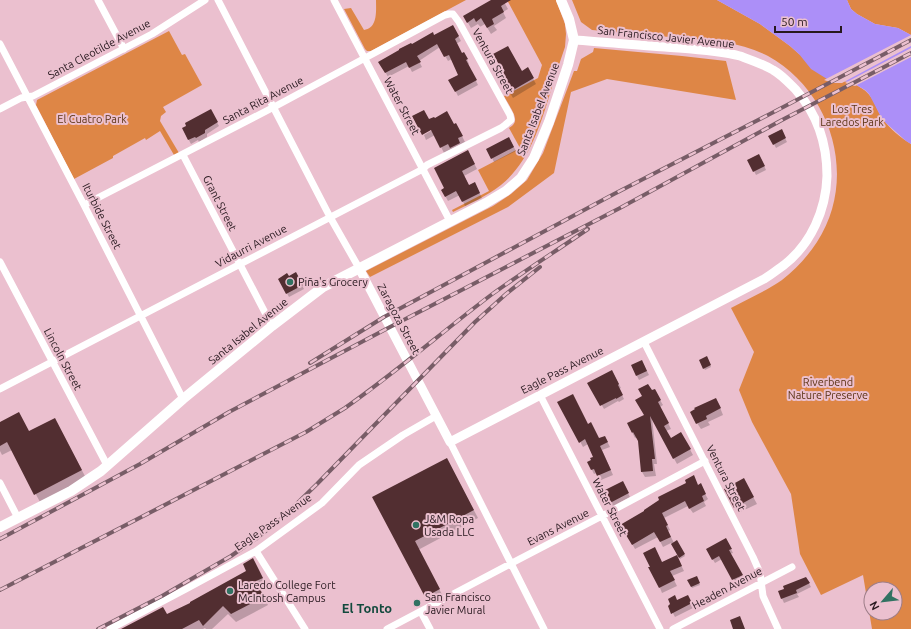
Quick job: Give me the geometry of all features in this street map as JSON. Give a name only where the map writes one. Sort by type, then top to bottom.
[{"type":"main road","points":[[561,0],[569,19],[574,40]]},
{"type":"main road","name":"Santa Isabel Avenue","points":[[0,527],[83,484],[101,471],[183,399],[272,326],[323,287],[450,222],[506,191],[520,178],[534,158],[568,65],[574,40]]},
{"type":"street","points":[[98,0],[124,48]]},
{"type":"street","name":"Santa Cleotilde Avenue","points":[[0,109],[21,98],[33,96],[162,28],[204,0]]},
{"type":"street","name":"Zaragoza Street","points":[[218,0],[330,217],[359,268],[450,442],[544,629]]},
{"type":"street","name":"Water Street","points":[[334,0],[450,222]]},
{"type":"street","name":"Santa Rita Avenue","points":[[84,205],[183,155],[445,15],[453,14]]},
{"type":"street","name":"Ventura Street","points":[[453,14],[459,22],[508,111],[511,120]]},
{"type":"street","name":"San Francisco Javier Avenue","points":[[574,40],[712,52],[738,56],[756,62],[774,71],[789,82],[801,96],[816,120],[822,135],[827,166],[827,182],[824,204],[815,228],[803,246],[785,264],[764,279],[644,342]]},
{"type":"street","name":"Iturbide Street","points":[[0,44],[183,399]]},
{"type":"street","name":"Vidaurri Avenue","points":[[0,389],[422,169],[427,165],[502,128],[511,120]]},
{"type":"street","name":"Grant Street","points":[[183,155],[272,326]]},
{"type":"street","name":"Lincoln Street","points":[[0,262],[107,465]]},
{"type":"street","name":"Ventura Street","points":[[644,342],[753,557],[760,573],[763,596],[778,629]]},
{"type":"street","name":"Eagle Pass Avenue","points":[[450,442],[644,342]]},
{"type":"street","name":"Water Street","points":[[540,395],[660,629]]},
{"type":"street","name":"Eagle Pass Avenue","points":[[110,629],[256,551],[322,502],[359,465],[403,435],[436,416]]},
{"type":"street","name":"Evans Avenue","points":[[387,629],[705,460]]},
{"type":"street","points":[[0,483],[18,518]]},
{"type":"street","points":[[256,551],[305,629]]},
{"type":"street","name":"Headen Avenue","points":[[673,629],[792,567]]},
{"type":"street","points":[[421,612],[430,629]]},
{"type":"green space","points":[[376,0],[466,0],[371,51],[367,51],[344,9],[351,8],[364,30],[369,29],[374,23],[376,14]]},
{"type":"green space","points":[[507,0],[556,0],[565,24],[565,47],[537,133],[525,156],[510,176],[496,189],[478,200],[453,212],[452,210],[489,191],[478,170],[520,148],[509,128],[514,124],[515,118],[504,96],[538,78],[542,65]]},
{"type":"green space","name":"Riverbend Nature Preserve","points":[[572,0],[717,0],[760,24],[799,54],[844,81],[862,88],[872,98],[880,115],[889,126],[911,144],[911,629],[872,629],[871,621],[903,621],[903,581],[864,581],[863,575],[821,595],[800,554],[791,494],[752,422],[739,390],[754,352],[731,308],[770,288],[792,272],[817,242],[829,217],[836,191],[837,165],[832,139],[823,114],[809,91],[790,72],[768,56],[757,51],[725,42],[592,30],[581,22]]},
{"type":"green space","points":[[847,0],[911,0],[911,35],[898,28],[875,24],[851,9]]},
{"type":"green space","name":"El Cuatro Park","points":[[169,31],[182,55],[185,54],[202,85],[163,107],[166,112],[161,116],[160,121],[179,153],[174,155],[160,131],[74,179],[36,105],[37,100]]},
{"type":"green space","points":[[594,48],[726,61],[736,100],[607,79],[571,92],[554,173],[508,207],[370,277],[366,271],[493,206],[511,194],[527,180],[543,153],[574,71],[577,71],[581,59],[593,52]]},
{"type":"shaded area","points":[[717,0],[847,0],[851,9],[875,24],[898,28],[911,35],[911,144],[886,123],[881,117],[869,94],[865,90],[853,83],[827,79],[811,69],[799,54],[790,46],[760,24]]},
{"type":"pier","points":[[911,35],[911,46],[842,83],[833,83],[824,80]]},
{"type":"pier","points":[[911,48],[911,57],[855,86],[845,83]]},
{"type":"building","points":[[491,0],[511,0],[501,6],[504,12],[492,19],[494,24],[487,28],[481,18],[476,22],[474,18],[467,23],[463,16]]},
{"type":"building","points":[[453,25],[459,36],[455,39],[462,53],[464,52],[468,59],[466,60],[477,80],[455,92],[448,80],[458,75],[449,55],[444,57],[437,44],[417,56],[421,62],[409,68],[406,62],[385,73],[378,62],[399,49],[411,43],[412,44],[433,32],[434,35]]},
{"type":"building","points":[[508,46],[522,71],[528,67],[534,78],[508,93],[496,71],[501,68],[493,54]]},
{"type":"building","points":[[211,109],[218,122],[205,130],[205,133],[188,140],[182,128],[186,126],[185,123]]},
{"type":"building","points":[[424,110],[429,119],[435,118],[447,111],[463,136],[458,138],[460,143],[450,148],[448,144],[440,148],[431,130],[422,135],[412,116]]},
{"type":"building","points":[[782,129],[786,138],[773,145],[768,136]]},
{"type":"building","points":[[509,137],[514,147],[491,159],[486,149]]},
{"type":"building","points":[[468,150],[475,164],[462,171],[469,185],[475,182],[480,193],[462,202],[456,191],[445,197],[441,190],[444,188],[434,168]]},
{"type":"building","points":[[759,154],[765,166],[753,172],[747,160]]},
{"type":"building","name":"Piña's Grocery","points":[[296,272],[303,285],[286,294],[278,279],[287,273],[289,276]]},
{"type":"building","points":[[707,356],[711,365],[703,369],[699,360]]},
{"type":"building","points":[[642,360],[647,371],[636,376],[631,365]]},
{"type":"building","points":[[612,370],[623,395],[600,406],[587,383]]},
{"type":"building","points":[[648,384],[652,390],[655,389],[661,400],[658,402],[669,423],[664,426],[671,438],[681,432],[691,449],[673,459],[650,416],[655,459],[652,459],[653,471],[641,472],[638,441],[627,423],[644,415],[635,400],[642,396],[638,389]]},
{"type":"building","points":[[573,394],[588,424],[591,422],[599,438],[605,436],[608,442],[600,446],[611,470],[597,476],[594,469],[591,470],[587,462],[593,457],[585,439],[579,443],[557,402]]},
{"type":"building","points":[[716,398],[721,408],[706,416],[707,419],[696,424],[690,412],[695,409],[694,408]]},
{"type":"building","points":[[19,412],[29,431],[55,418],[82,470],[34,495],[7,442],[0,446],[0,422]]},
{"type":"building","name":"J&M Ropa Usada LLC","points":[[447,458],[474,510],[415,541],[440,589],[425,597],[372,497]]},
{"type":"building","points":[[694,475],[698,485],[701,483],[706,494],[702,496],[704,501],[689,509],[685,501],[662,513],[668,525],[666,526],[671,537],[660,542],[654,532],[632,545],[620,525],[659,500],[658,497],[686,483],[685,480]]},
{"type":"building","points":[[744,478],[754,497],[734,508],[724,489]]},
{"type":"building","points":[[623,481],[629,493],[608,504],[605,497],[608,495],[605,490]]},
{"type":"building","points":[[726,538],[732,549],[729,550],[743,575],[732,580],[719,556],[712,560],[706,549]]},
{"type":"building","points":[[677,540],[685,554],[679,558],[671,544]]},
{"type":"building","points":[[655,547],[662,562],[677,555],[682,566],[670,571],[675,580],[659,588],[648,567],[650,567],[643,553]]},
{"type":"building","points":[[253,558],[263,578],[256,581],[264,597],[231,614],[223,606],[203,626],[199,620],[182,629],[121,629],[163,607],[167,614],[190,603],[246,571],[243,564]]},
{"type":"building","points":[[697,576],[700,583],[691,587],[687,580]]},
{"type":"building","points":[[806,577],[810,583],[796,590],[797,593],[781,599],[778,591],[784,589],[783,586]]},
{"type":"building","points":[[675,595],[677,600],[688,595],[692,603],[671,614],[668,606],[670,604],[668,599]]},
{"type":"building","points":[[740,616],[745,629],[733,629],[730,620]]},
{"type":"railway","points":[[310,363],[384,317],[614,194],[911,40]]},
{"type":"railway","points":[[0,539],[140,464],[229,412],[620,208],[782,120],[911,53]]},
{"type":"railway","points":[[0,590],[306,432],[364,395],[491,295],[588,229]]},
{"type":"railway","points":[[98,629],[162,596],[231,556],[282,518],[475,322],[506,294],[540,267]]},
{"type":"place","name":"Piña's Grocery","points":[[290,282]]},
{"type":"place","name":"J&M Ropa Usada LLC","points":[[416,525]]},
{"type":"place","name":"Laredo College Fort McIntosh Campus","points":[[230,591]]},
{"type":"place","name":"San Francisco Javier Mural","points":[[417,603]]},
{"type":"district","name":"El Tonto","points":[[367,608]]},
{"type":"park label","name":"Los Tres Laredos Park","points":[[852,115]]}]
